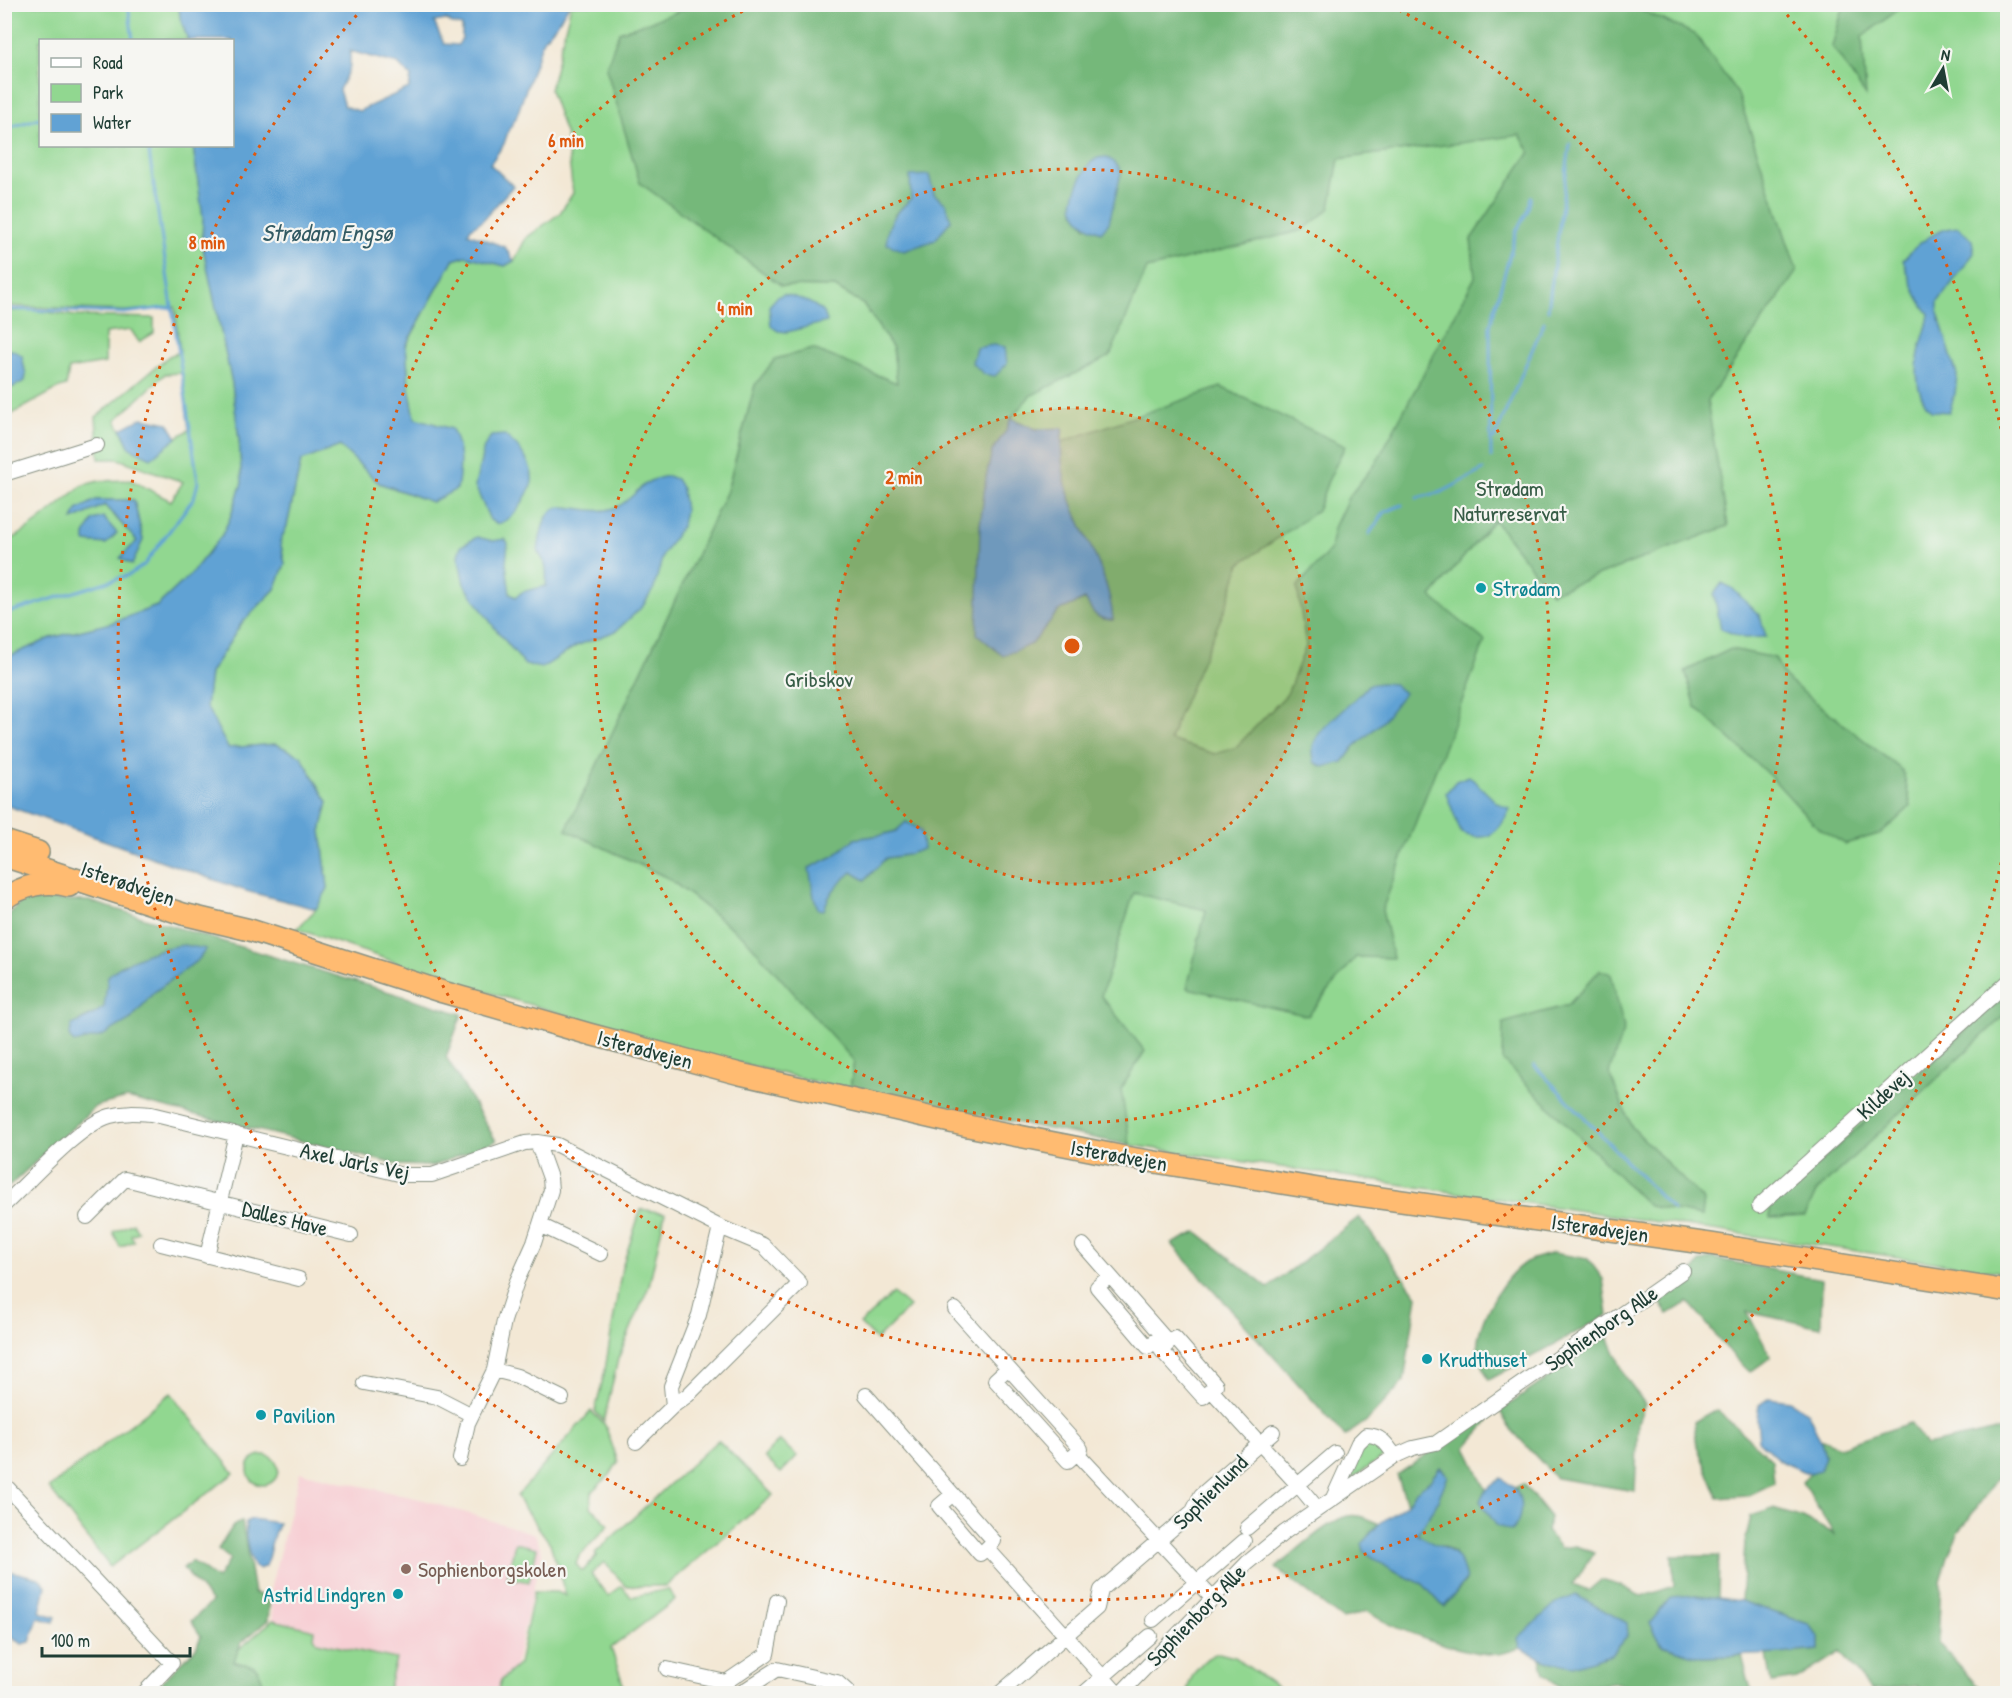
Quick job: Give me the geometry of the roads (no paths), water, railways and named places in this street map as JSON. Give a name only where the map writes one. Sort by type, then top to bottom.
[{"type":"highway","name":"Isterødvejen","points":[[6,852],[183,914],[250,930],[443,992],[589,1034],[740,1074],[968,1126],[1125,1157],[1337,1192],[1710,1244],[2007,1291]]},
{"type":"highway","name":"Isterødvejen","points":[[6,852],[156,891],[250,930]]},
{"type":"highway","points":[[4,899],[22,888],[41,884],[65,885],[137,906],[183,914]]},
{"type":"street","points":[[4,474],[97,445]]},
{"type":"street","name":"Kildevej","points":[[1759,1206],[2007,981]]},
{"type":"street","name":"Axel Jarls Vej","points":[[4,1205],[87,1126],[109,1116],[130,1112],[151,1113],[403,1175],[432,1175],[525,1143],[557,1145],[720,1227],[763,1245],[800,1283],[688,1395],[673,1406],[636,1442]]},
{"type":"street","name":"Dalles Have","points":[[207,1256],[236,1134]]},
{"type":"street","points":[[460,1459],[468,1423],[494,1370],[504,1321],[551,1191],[550,1178],[537,1142]]},
{"type":"street","name":"Dalles Have","points":[[87,1217],[125,1179],[351,1235]]},
{"type":"street","points":[[540,1225],[601,1254]]},
{"type":"street","points":[[673,1406],[670,1386],[699,1316],[720,1227]]},
{"type":"street","points":[[160,1244],[299,1279]]},
{"type":"street","name":"Sophienlund","points":[[1083,1245],[1110,1276],[1097,1287],[1148,1347],[1165,1339],[1161,1350],[1203,1397],[1211,1390],[1318,1509]]},
{"type":"street","name":"Sophienborg Alle","points":[[1119,1694],[1246,1563],[1318,1509],[1395,1456],[1413,1448],[1436,1443],[1683,1270]]},
{"type":"street","name":"Sophienlund","points":[[955,1309],[1081,1449],[1077,1453],[1212,1598]]},
{"type":"street","points":[[494,1370],[517,1376],[562,1398]]},
{"type":"street","points":[[363,1383],[437,1397],[472,1415]]},
{"type":"street","points":[[866,1395],[994,1541],[987,1548],[1119,1694]]},
{"type":"street","name":"Sophienlund","points":[[999,1694],[1097,1608],[1101,1590],[1193,1511],[1201,1495],[1274,1431]]},
{"type":"street","points":[[1334,1498],[1358,1443],[1366,1435],[1377,1436],[1386,1443],[1395,1456]]},
{"type":"street","points":[[1154,1620],[1335,1453]]},
{"type":"street","points":[[4,1484],[172,1663],[142,1694]]},
{"type":"street","points":[[666,1669],[726,1682],[767,1654],[777,1601]]},
{"type":"street","points":[[1083,1694],[1150,1636]]},
{"type":"street","points":[[769,1646],[784,1670]]},
{"type":"street","points":[[739,1694],[777,1669],[837,1682],[847,1690],[846,1694]]},
{"type":"street","points":[[718,1680],[727,1694]]},
{"type":"water","name":"Strødam Engsø","points":[[179,5],[569,5],[543,40],[516,118],[504,144],[490,164],[513,186],[483,220],[471,228],[468,233],[505,247],[514,261],[505,266],[466,256],[453,260],[406,345],[409,388],[415,418],[452,429],[458,444],[460,459],[457,489],[432,502],[379,483],[340,446],[301,461],[287,526],[280,541],[285,564],[275,589],[241,624],[210,673],[206,706],[228,748],[276,744],[301,756],[328,802],[321,831],[328,888],[316,909],[246,891],[5,805],[5,658],[51,638],[111,623],[157,606],[191,574],[222,535],[242,483],[232,383],[202,243],[203,218],[193,147],[234,147],[234,39],[188,39],[180,18]],"holes":[[[446,20],[462,26],[462,38],[458,45],[444,44],[434,22]],[[350,51],[398,64],[411,77],[409,88],[359,111],[344,106],[339,90],[350,67]]]},
{"type":"water","points":[[1105,157],[1115,163],[1121,173],[1109,223],[1101,232],[1081,221],[1073,204],[1076,190],[1087,167],[1097,158]]},
{"type":"water","points":[[929,175],[934,194],[946,204],[951,220],[935,240],[904,251],[887,244],[890,224],[911,199],[910,176]]},
{"type":"water","points":[[1958,227],[1972,240],[1974,253],[1938,302],[1938,313],[1957,375],[1955,394],[1949,412],[1931,411],[1921,395],[1917,376],[1918,357],[1929,314],[1917,295],[1903,260],[1934,234]]},
{"type":"water","points":[[783,294],[816,306],[827,322],[787,332],[778,331],[771,326],[769,306]]},
{"type":"water","points":[[993,345],[1005,347],[1007,364],[995,376],[984,374],[972,363],[976,348]]},
{"type":"water","points":[[5,349],[15,351],[22,356],[26,375],[25,381],[9,389],[5,401]]},
{"type":"water","points":[[142,418],[168,423],[177,438],[151,458],[130,448],[121,429]]},
{"type":"water","points":[[1011,418],[1036,429],[1063,428],[1061,456],[1065,481],[1072,504],[1101,571],[1109,595],[1113,620],[1096,615],[1085,599],[1058,611],[1032,644],[1003,656],[977,634],[980,526],[992,451],[1006,431]]},
{"type":"water","points":[[504,435],[515,444],[528,462],[532,482],[515,514],[497,524],[490,520],[475,486],[484,447],[491,436]]},
{"type":"water","points":[[668,476],[676,479],[682,489],[685,511],[682,525],[663,555],[654,588],[643,606],[616,631],[576,646],[542,668],[525,665],[494,627],[464,584],[458,555],[461,546],[477,537],[493,541],[505,539],[508,543],[506,563],[510,594],[516,597],[522,592],[546,586],[546,568],[538,552],[542,529],[548,515],[556,509],[565,507],[602,510],[617,507],[650,481]]},
{"type":"water","points":[[96,500],[134,500],[143,540],[132,565],[120,558],[137,541],[105,505],[73,520],[77,510]]},
{"type":"water","points":[[103,517],[117,533],[106,544],[85,542],[85,535],[93,520]]},
{"type":"water","points":[[1722,583],[1732,588],[1760,616],[1766,637],[1744,638],[1721,629],[1714,594]]},
{"type":"water","points":[[1393,684],[1404,693],[1383,721],[1354,747],[1343,762],[1323,767],[1314,762],[1313,747],[1321,731],[1368,685]]},
{"type":"water","points":[[1469,776],[1496,802],[1510,809],[1497,830],[1485,837],[1461,833],[1446,793],[1456,781]]},
{"type":"water","points":[[906,822],[921,830],[923,849],[906,855],[886,858],[865,880],[852,872],[835,889],[824,910],[818,909],[809,868],[834,856],[854,839],[896,831]]},
{"type":"water","points":[[184,945],[206,949],[199,959],[153,993],[131,1019],[102,1036],[74,1043],[69,1036],[72,1025],[104,1007],[108,976],[144,955]]},
{"type":"water","points":[[1769,1398],[1790,1401],[1808,1413],[1825,1456],[1820,1471],[1810,1474],[1780,1461],[1759,1441],[1757,1418],[1759,1405]]},
{"type":"water","points":[[1440,1467],[1448,1476],[1433,1511],[1417,1534],[1454,1554],[1463,1568],[1466,1580],[1444,1607],[1423,1584],[1393,1571],[1364,1551],[1362,1543],[1379,1524],[1407,1504],[1415,1492],[1430,1481]]},
{"type":"water","points":[[1501,1478],[1517,1492],[1521,1504],[1518,1522],[1511,1531],[1496,1525],[1480,1501],[1486,1490]]},
{"type":"water","points":[[251,1519],[279,1523],[266,1566],[259,1569],[254,1567],[247,1545],[246,1522]]},
{"type":"water","points":[[5,1570],[39,1578],[46,1586],[40,1612],[56,1617],[54,1622],[38,1618],[30,1642],[22,1644],[5,1634]]},
{"type":"water","points":[[1576,1595],[1627,1623],[1628,1635],[1611,1654],[1573,1666],[1547,1661],[1520,1648],[1518,1638],[1555,1604]]},
{"type":"water","points":[[1696,1595],[1741,1601],[1808,1624],[1819,1638],[1819,1650],[1701,1657],[1662,1645],[1650,1623],[1671,1597]]},
{"type":"waterway","points":[[128,4],[133,39]]},
{"type":"waterway","points":[[4,129],[39,118]]},
{"type":"waterway","points":[[1548,310],[1570,144]]},
{"type":"waterway","points":[[4,614],[129,575],[144,565],[194,498],[198,482],[148,147]]},
{"type":"waterway","points":[[1491,457],[1490,326],[1516,232],[1527,212],[1531,197]]},
{"type":"waterway","points":[[4,309],[124,313],[172,307]]},
{"type":"waterway","points":[[1494,439],[1544,322]]},
{"type":"waterway","points":[[1417,498],[1442,492],[1483,470]]},
{"type":"waterway","points":[[1369,534],[1385,512],[1402,505]]},
{"type":"waterway","points":[[1534,1065],[1673,1210]]},
{"type":"place","name":"Strødam","points":[[1481,588]]},
{"type":"place","name":"Krudthuset","points":[[1427,1359]]},
{"type":"place","name":"Pavilion","points":[[261,1415]]},
{"type":"place","name":"Sophienborgskolen","points":[[406,1569]]},
{"type":"place","name":"Astrid Lindgren","points":[[398,1594]]},
{"type":"park label","name":"Strødam Naturreservat","points":[[1510,500]]},
{"type":"park label","name":"Gribskov","points":[[819,679]]}]
